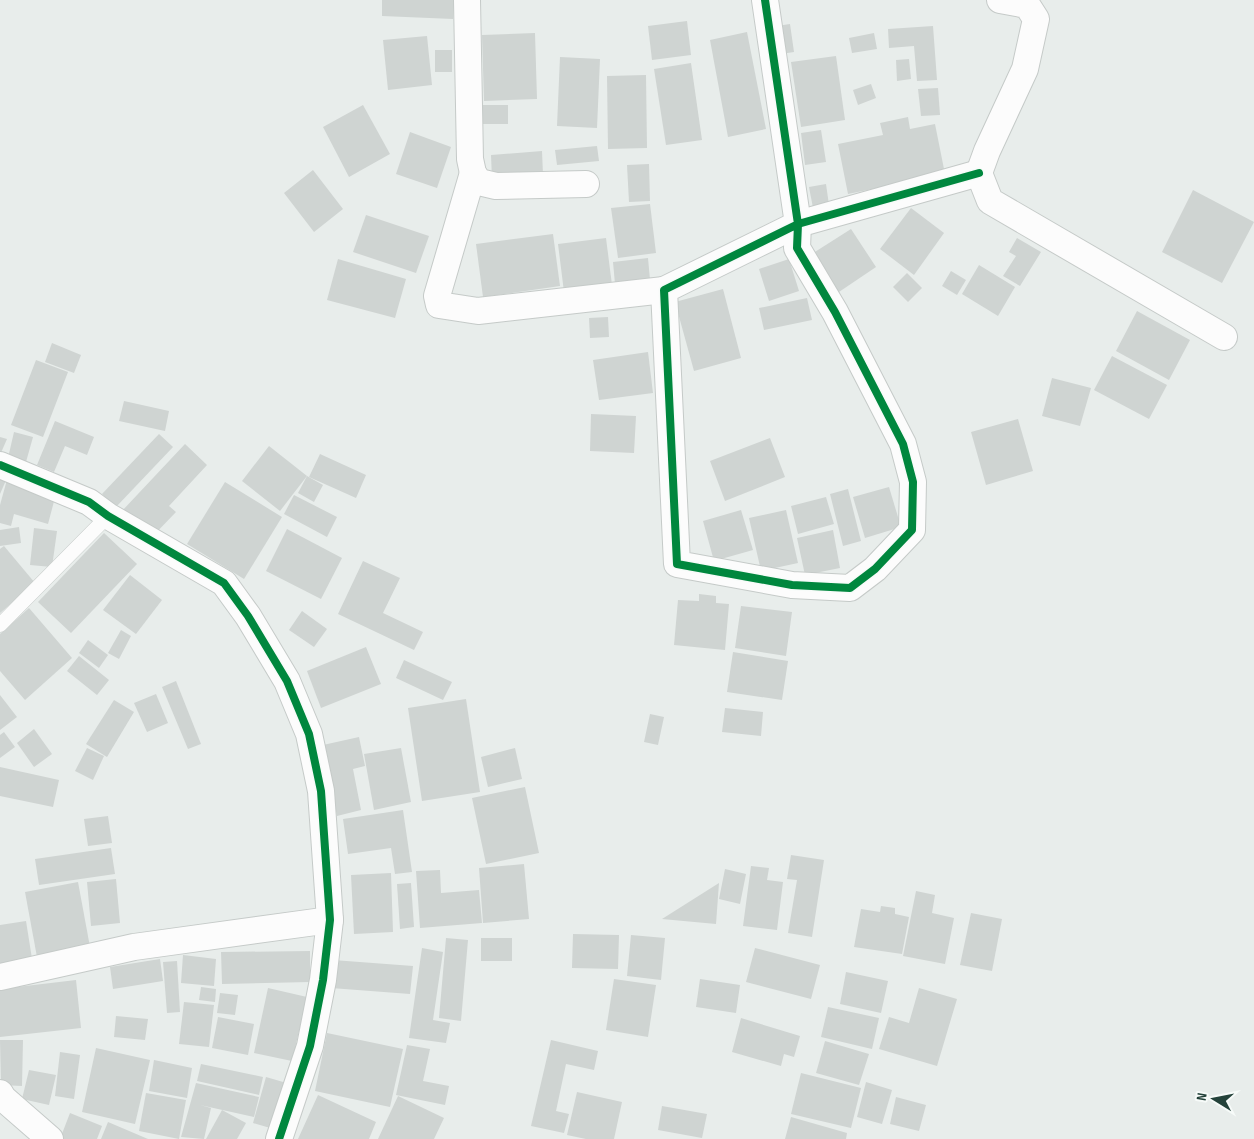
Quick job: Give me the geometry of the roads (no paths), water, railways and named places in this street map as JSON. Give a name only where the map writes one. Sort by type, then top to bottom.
[{"type":"street","points":[[467,0],[470,159],[473,174],[479,182],[496,186],[586,184]]},
{"type":"street","points":[[664,290],[677,564],[792,585],[850,588],[875,569],[912,530],[913,482],[903,444],[835,312],[797,248],[798,224],[764,0]]},
{"type":"street","points":[[1000,0],[1027,5],[1036,19],[1025,69],[987,151],[979,173],[990,201],[1224,337]]},
{"type":"street","points":[[473,174],[437,296],[439,305],[478,311],[664,290],[798,224],[979,173]]},
{"type":"street","points":[[0,464],[89,502],[108,516],[224,583],[248,616],[287,681],[309,734],[321,791],[330,920],[323,980],[310,1046],[279,1139]]},
{"type":"street","points":[[0,977],[134,947],[330,920]]},
{"type":"street","points":[[0,1093],[2,1098],[50,1139]]},
{"type":"lane","points":[[0,625],[108,516]]}]
